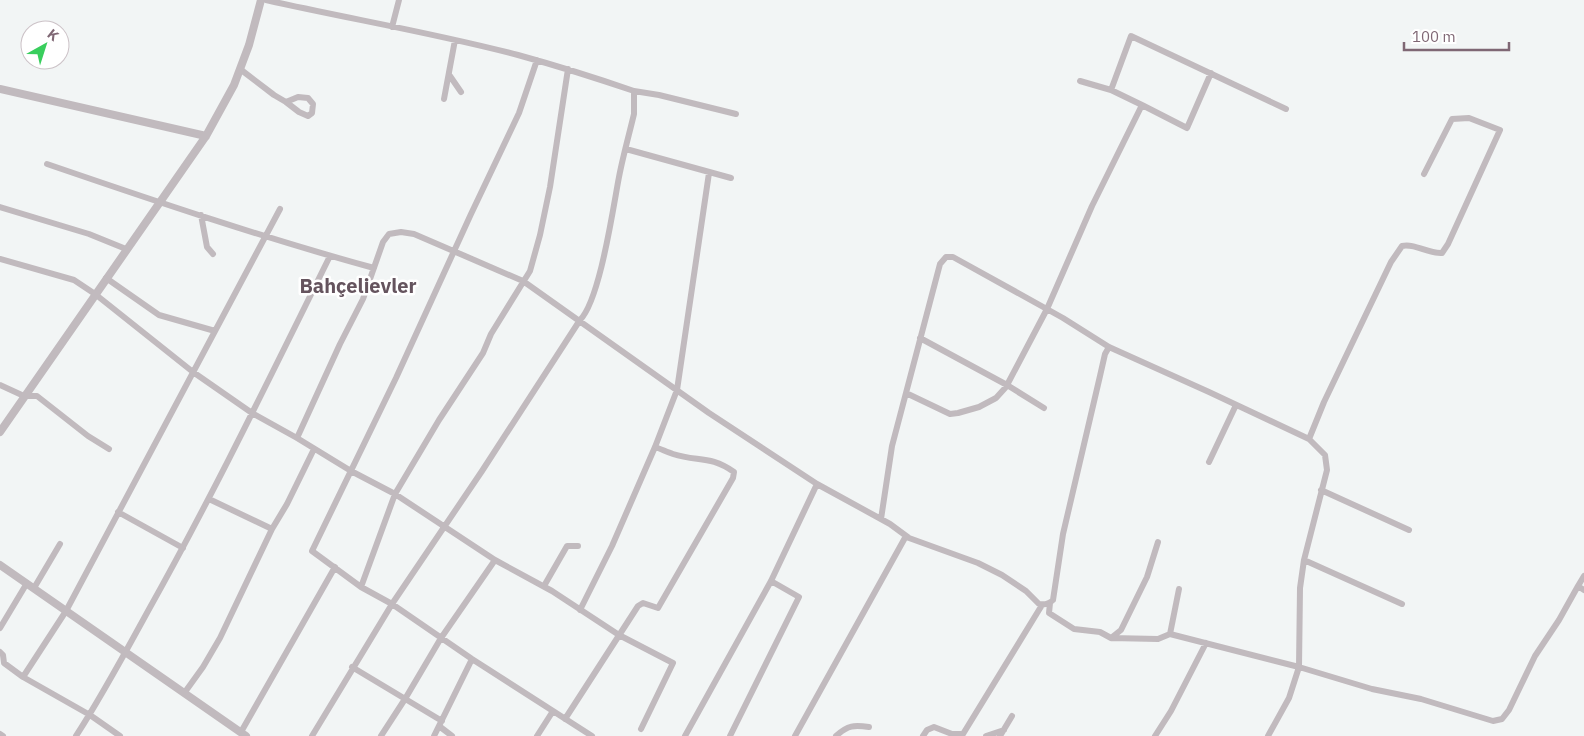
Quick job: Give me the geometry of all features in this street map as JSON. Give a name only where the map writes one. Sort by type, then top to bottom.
[{"type":"street","points":[[0,432],[206,136],[234,85],[249,45],[261,0]]},
{"type":"street","points":[[266,0],[455,40],[568,69],[634,91],[659,95],[736,114]]},
{"type":"street","points":[[392,27],[399,0]]},
{"type":"street","points":[[1111,90],[1130,36],[1286,110]]},
{"type":"street","points":[[444,99],[450,76],[455,40]]},
{"type":"street","points":[[536,60],[519,113],[396,378],[312,551],[361,587],[392,604],[472,659],[592,736]]},
{"type":"street","points":[[240,69],[286,102]]},
{"type":"street","points":[[361,587],[395,494],[439,420],[483,353],[491,334],[530,271],[550,187],[568,69]]},
{"type":"street","points":[[1080,81],[1111,90],[1187,128],[1211,73]]},
{"type":"street","points":[[450,76],[461,92]]},
{"type":"street","points":[[0,89],[206,136]]},
{"type":"street","points":[[312,736],[392,604],[584,316],[603,262],[634,114],[634,91]]},
{"type":"street","points":[[906,393],[950,414],[979,407],[996,398],[1006,385],[1048,309],[1096,198],[1142,105]]},
{"type":"street","points":[[1309,439],[1324,402],[1391,262],[1402,246],[1407,245],[1433,254],[1442,253],[1448,244],[1500,130],[1469,118],[1452,119],[1424,174]]},
{"type":"street","points":[[626,148],[731,178]]},
{"type":"street","points":[[47,164],[265,236],[374,268]]},
{"type":"street","points":[[580,610],[612,546],[655,447],[677,390],[709,173]]},
{"type":"street","points":[[0,207],[89,234],[126,249]]},
{"type":"street","points":[[23,677],[66,611],[280,209]]},
{"type":"street","points":[[201,215],[207,248],[214,254]]},
{"type":"street","points":[[297,438],[363,299],[379,251],[389,234],[401,232],[414,234],[523,281],[709,413],[817,484],[881,519],[906,536],[978,563],[1015,583],[1042,605]]},
{"type":"street","points":[[76,736],[126,652],[209,499],[330,256]]},
{"type":"street","points":[[881,519],[892,446],[940,264],[946,257],[953,257],[1048,309],[1109,347],[1309,439],[1325,455],[1327,470],[1304,560],[1300,588],[1299,668],[1289,698],[1268,736]]},
{"type":"street","points":[[0,259],[74,280],[95,294],[193,372],[252,413],[351,471],[395,494],[495,560],[544,586],[619,635],[673,663],[641,729]]},
{"type":"street","points":[[106,278],[159,315],[215,331]]},
{"type":"street","points":[[920,338],[1044,408]]},
{"type":"street","points":[[1109,347],[1100,376],[1063,534],[1053,600],[1050,603],[1049,613],[1074,629],[1100,632],[1111,638],[1158,639],[1170,634],[1372,689],[1421,699],[1492,721],[1502,719],[1509,710],[1535,656],[1581,588],[1584,576]]},
{"type":"street","points":[[0,385],[24,396],[37,396],[88,436],[109,449]]},
{"type":"street","points":[[1209,462],[1236,405]]},
{"type":"street","points":[[565,718],[638,606],[643,603],[658,608],[733,478],[734,472],[712,460],[674,455],[655,447]]},
{"type":"street","points":[[185,692],[203,667],[220,638],[272,529],[287,504],[314,449]]},
{"type":"street","points":[[685,736],[771,581],[817,484]]},
{"type":"street","points":[[1321,490],[1409,530]]},
{"type":"street","points":[[209,499],[272,529]]},
{"type":"street","points":[[118,512],[183,548]]},
{"type":"street","points":[[795,736],[906,536]]},
{"type":"street","points":[[1111,638],[1121,630],[1147,577],[1158,542]]},
{"type":"street","points":[[0,628],[60,544]]},
{"type":"street","points":[[544,586],[567,546],[578,546]]},
{"type":"street","points":[[381,736],[405,700],[441,638],[495,560]]},
{"type":"street","points":[[1304,560],[1402,604]]},
{"type":"street","points":[[0,565],[244,734],[335,567]]},
{"type":"street","points":[[730,736],[799,597],[771,581]]},
{"type":"street","points":[[1170,634],[1179,589]]},
{"type":"street","points":[[923,736],[926,730],[934,727],[952,734],[963,734],[1042,605],[1050,603]]},
{"type":"street","points":[[1155,736],[1171,711],[1206,643]]},
{"type":"street","points":[[0,652],[3,655],[2,665],[90,715],[120,736]]},
{"type":"street","points":[[434,736],[472,659]]},
{"type":"street","points":[[352,668],[441,724],[452,736]]},
{"type":"street","points":[[537,736],[553,711]]},
{"type":"street","points":[[986,736],[1002,733],[1012,716]]},
{"type":"street","points":[[836,736],[846,728],[854,725],[869,727]]},
{"type":"district","name":"Bahçelievler","points":[[358,285]]}]
